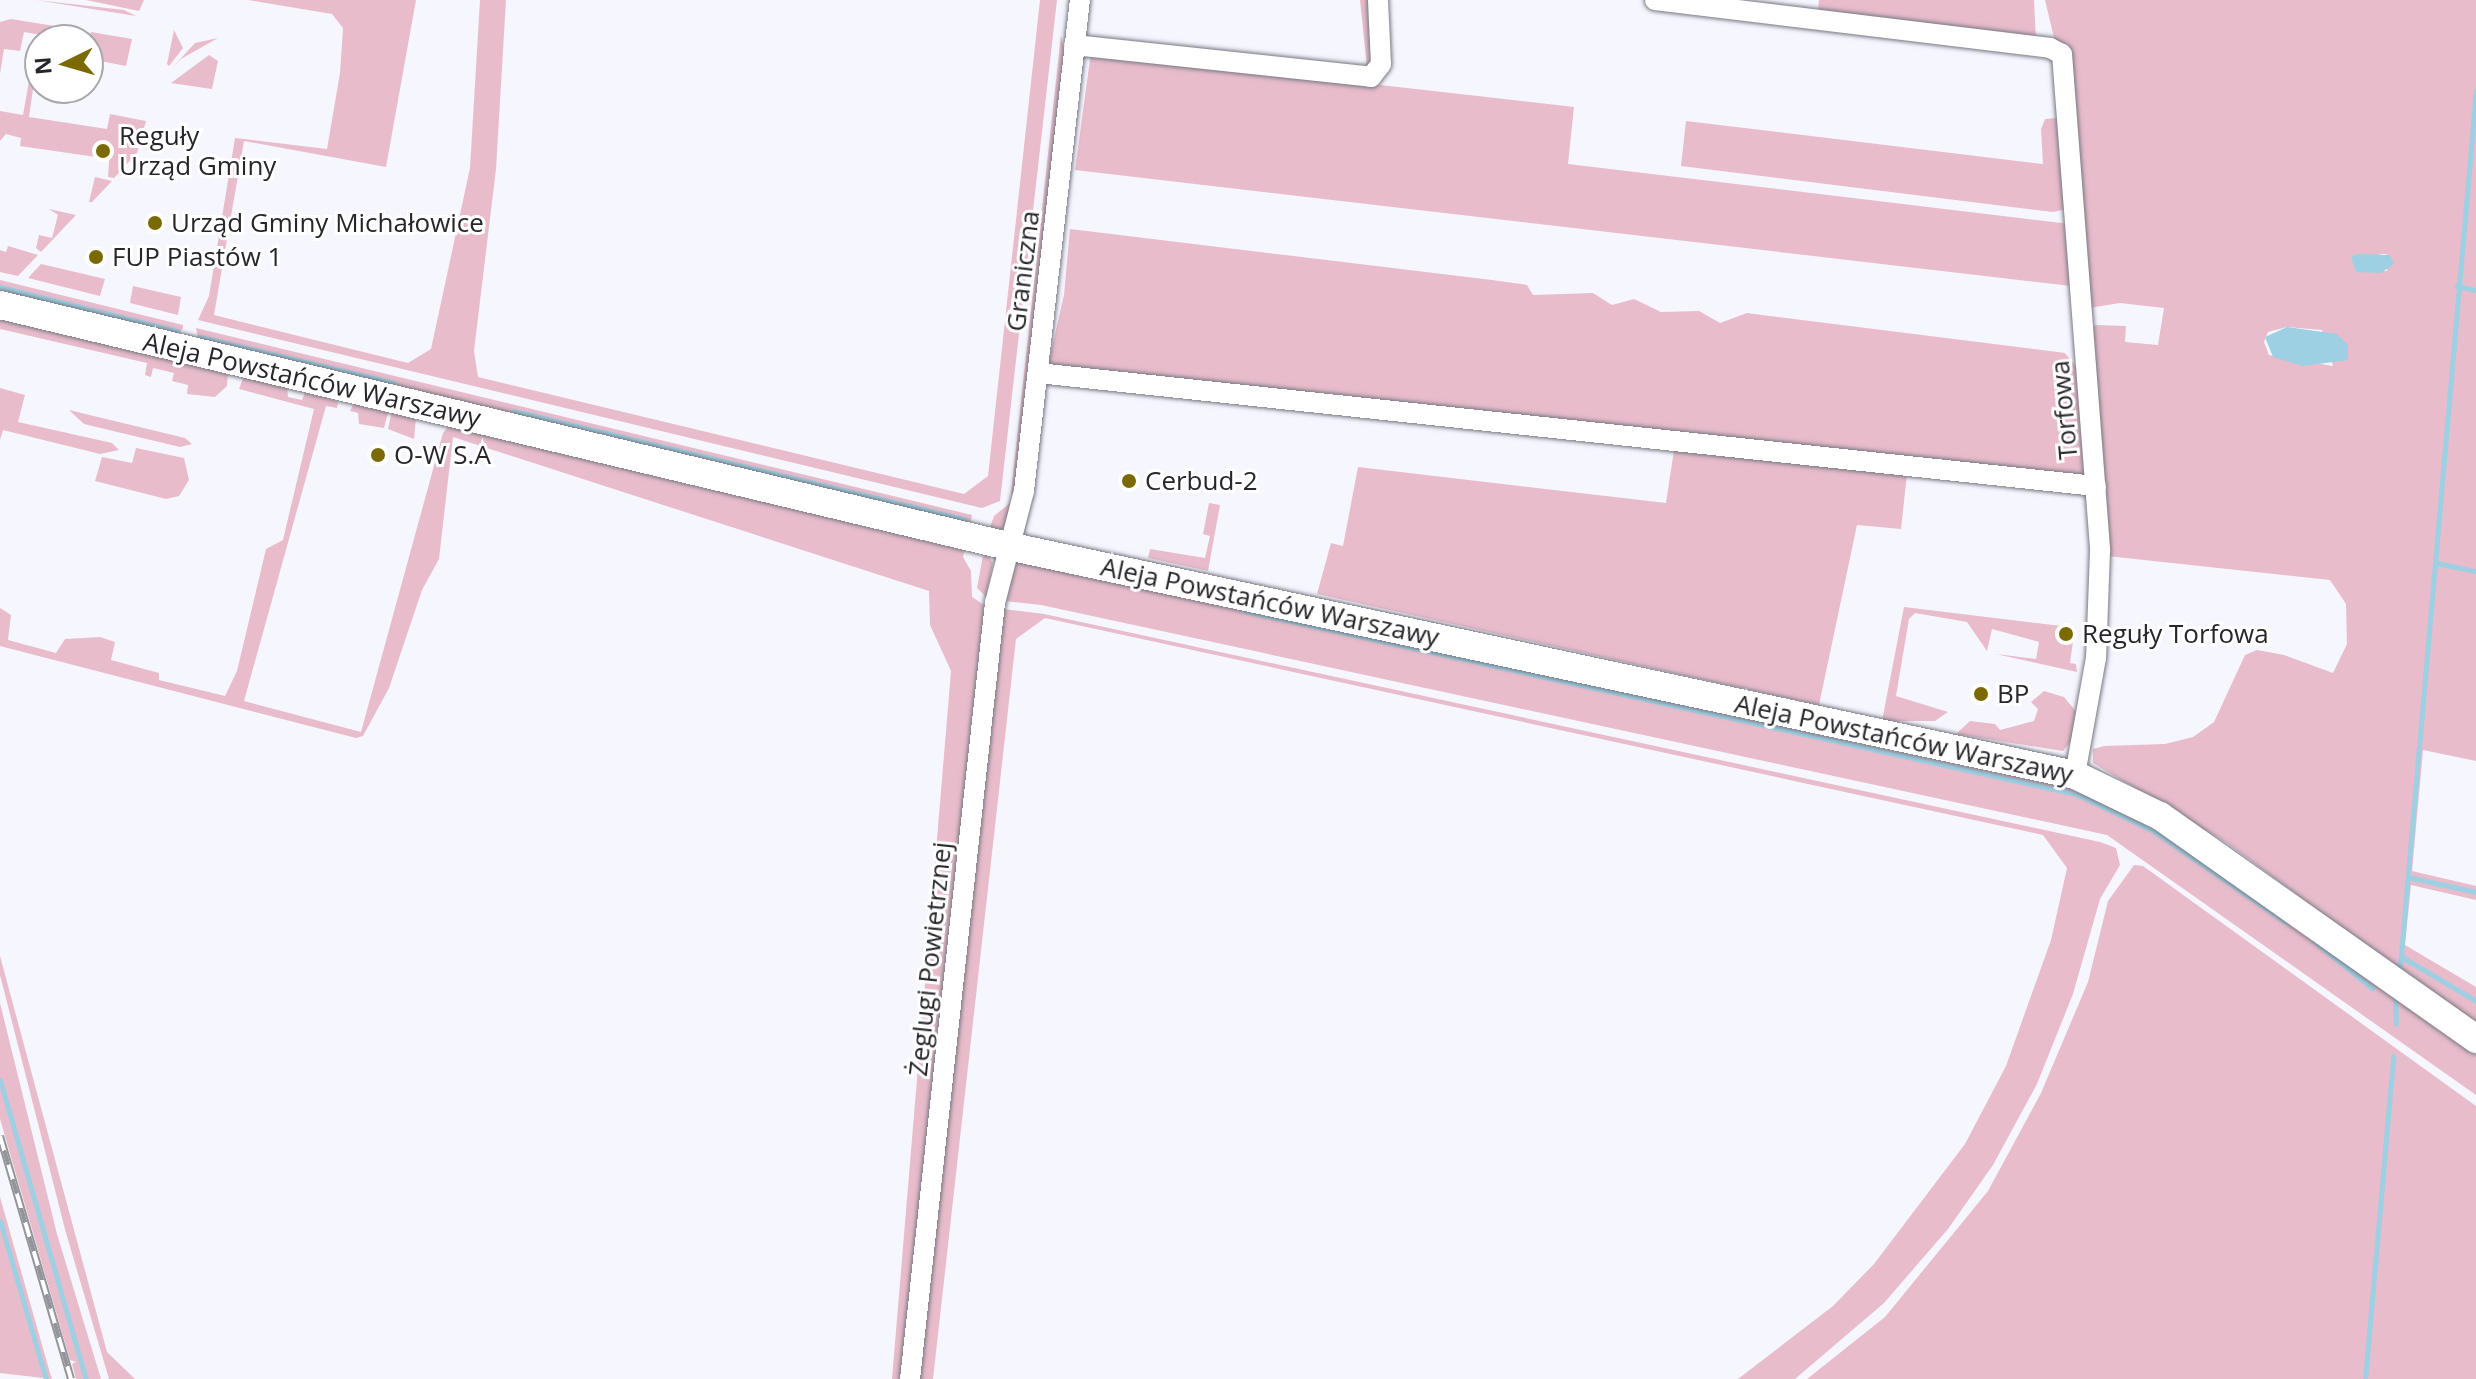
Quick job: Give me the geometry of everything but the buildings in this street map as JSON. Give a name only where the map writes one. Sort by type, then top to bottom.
[{"type":"street","name":"Graniczna","points":[[1008,546],[1024,491],[1080,0]]},
{"type":"street","points":[[1074,45],[1368,77],[1381,70],[1378,0]]},
{"type":"street","name":"Torfowa","points":[[1655,0],[2050,48],[2062,54],[2096,486],[2096,658],[2075,775]]},
{"type":"street","name":"Aleja Powstańców Warszawy","points":[[0,305],[1008,546],[2075,775],[2117,791],[2173,824],[2476,1039]]},
{"type":"street","points":[[1038,373],[2096,486]]},
{"type":"street","name":"Żeglugi Powietrznej","points":[[910,1379],[995,603],[1008,546]]},
{"type":"shaded area","points":[[36,0],[124,10],[136,16]]},
{"type":"shaded area","points":[[86,0],[144,0],[139,11]]},
{"type":"shaded area","points":[[248,0],[416,0],[386,167],[244,141],[214,315],[408,363],[431,349],[470,168],[480,0],[506,0],[496,169],[474,351],[478,377],[964,494],[988,476],[1040,0],[1057,0],[1000,501],[982,508],[198,320],[209,296],[235,138],[327,149],[340,73],[343,28],[332,14]]},
{"type":"shaded area","points":[[1360,0],[1372,0],[1368,15],[1372,65],[1367,67]]},
{"type":"shaded area","points":[[1819,0],[2034,0],[2036,40],[1818,12]]},
{"type":"shaded area","points":[[2045,0],[2476,0],[2476,761],[2423,750],[2412,871],[2476,886],[2476,900],[2411,885],[2405,945],[2476,987],[2476,1027],[2227,843],[2093,763],[2093,749],[2104,746],[2165,744],[2193,737],[2214,722],[2245,655],[2257,650],[2284,655],[2333,673],[2347,644],[2346,604],[2330,580],[2107,556],[2090,329],[2096,325],[2126,326],[2125,342],[2158,345],[2164,308],[2120,303],[2089,308],[2068,44],[2055,42]],"holes":[[[2380,254],[2387,254],[2387,271],[2356,272]],[[2287,327],[2322,330],[2333,366],[2269,355],[2264,342],[2268,332]]]},
{"type":"shaded area","points":[[11,19],[42,24],[24,24],[20,51],[4,49],[0,74],[0,22]]},
{"type":"shaded area","points":[[174,30],[183,48],[169,66],[167,64]]},
{"type":"shaded area","points":[[104,34],[132,39],[126,66],[104,62]]},
{"type":"shaded area","points":[[1061,35],[1065,55],[1016,492],[1011,494]]},
{"type":"shaded area","points":[[218,38],[181,59],[172,68],[195,43]]},
{"type":"shaded area","points":[[1091,52],[1574,107],[1568,164],[2070,224],[2071,286],[1075,170]]},
{"type":"shaded area","points":[[209,55],[218,61],[212,89],[171,83]]},
{"type":"shaded area","points":[[25,104],[31,104],[29,117],[107,129],[110,114],[146,121],[137,153],[114,178],[108,177],[110,149],[98,147],[96,157],[20,146],[21,138],[6,134],[0,141],[0,111],[23,115]]},
{"type":"shaded area","points":[[2058,118],[2067,209],[2053,212],[1681,166],[1686,121],[2043,164],[2041,129],[2045,119]]},
{"type":"shaded area","points":[[95,177],[112,181],[89,202]]},
{"type":"shaded area","points":[[49,209],[76,215],[41,252],[36,248],[39,235],[52,238],[58,215]]},
{"type":"shaded area","points":[[1070,229],[1492,280],[1527,285],[1533,295],[1593,293],[1612,305],[1634,299],[1661,312],[1699,311],[1720,323],[1747,313],[2065,353],[2078,369],[2085,473],[2080,478],[1048,365],[1064,295]]},
{"type":"shaded area","points":[[8,246],[38,255],[18,276],[0,272],[0,250],[6,252]]},
{"type":"shaded area","points":[[41,264],[105,279],[100,296],[28,278]]},
{"type":"shaded area","points":[[0,280],[183,325],[183,328],[179,334],[0,295]]},
{"type":"shaded area","points":[[133,286],[181,297],[178,315],[130,303]]},
{"type":"shaded area","points":[[0,317],[228,373],[227,386],[215,397],[187,394],[188,385],[172,381],[174,373],[153,368],[151,377],[145,375],[147,363],[0,329]]},
{"type":"shaded area","points":[[196,328],[972,515],[970,525],[198,339]]},
{"type":"shaded area","points":[[244,376],[287,385],[288,397],[302,400],[306,390],[338,402],[337,408],[326,406],[244,701],[361,732],[443,433],[451,423],[966,545],[963,557],[971,571],[972,597],[984,605],[985,615],[902,1379],[892,1379],[951,671],[930,625],[929,591],[453,437],[439,559],[422,590],[389,688],[363,736],[356,738],[0,646],[0,608],[11,615],[8,640],[56,653],[65,639],[100,637],[115,642],[111,660],[159,673],[159,680],[225,696],[237,671],[266,549],[283,540],[314,409],[239,389]]},
{"type":"shaded area","points":[[0,388],[25,395],[18,422],[112,443],[119,450],[100,454],[3,430],[0,440]]},
{"type":"shaded area","points":[[355,401],[389,409],[384,428],[359,424],[358,413],[350,411]]},
{"type":"shaded area","points":[[69,410],[185,438],[192,444],[180,447],[84,424]]},
{"type":"shaded area","points":[[392,410],[416,418],[414,439],[388,429]]},
{"type":"shaded area","points":[[136,448],[184,458],[189,480],[179,496],[166,499],[95,481],[102,457],[132,463]]},
{"type":"shaded area","points":[[1674,450],[1907,474],[1901,529],[1857,525],[1819,705],[1317,594],[1331,543],[1343,546],[1358,467],[1666,503]]},
{"type":"shaded area","points":[[1015,499],[1005,529],[989,530],[994,516]]},
{"type":"shaded area","points":[[1209,503],[1220,505],[1208,571],[1148,558],[1150,549],[1205,558],[1210,536],[1203,534]]},
{"type":"shaded area","points":[[984,550],[993,563],[986,597],[977,588]]},
{"type":"shaded area","points":[[1014,560],[2068,787],[2145,821],[2476,1052],[2476,1095],[2107,835],[1041,605],[1004,601]]},
{"type":"shaded area","points":[[1904,607],[2062,626],[2063,638],[2070,638],[2070,627],[2075,627],[2070,663],[2076,664],[2077,672],[1996,654],[2036,659],[2039,642],[1992,629],[1987,651],[1967,622],[1915,613],[1909,619],[1896,696],[1948,712],[1935,721],[1882,721]]},
{"type":"shaded area","points":[[1003,609],[1044,614],[2100,842],[2116,848],[2120,865],[2100,899],[2073,994],[2037,1084],[1993,1165],[1948,1229],[1884,1303],[1795,1379],[1738,1379],[1833,1306],[1874,1264],[1965,1144],[2006,1066],[2051,940],[2067,868],[2043,835],[1045,618],[1016,639],[933,1379],[916,1379]]},
{"type":"shaded area","points":[[2044,691],[2064,697],[2078,714],[2074,738],[2063,751],[1956,734],[1970,721],[1995,724],[2000,730],[2034,721],[2038,709],[2031,702]]},
{"type":"shaded area","points":[[2134,865],[2143,866],[2476,1106],[2476,1379],[1807,1379],[1885,1317],[1988,1191],[2041,1093],[2088,982],[2108,901]]},
{"type":"shaded area","points":[[0,956],[107,1352],[135,1379],[109,1379],[66,1233],[0,975]]},
{"type":"shaded area","points":[[0,1003],[57,1234],[101,1379],[76,1379],[72,1364],[76,1362],[70,1360],[0,1119]]},
{"type":"shaded area","points":[[0,1197],[50,1373],[52,1379],[0,1373]]},
{"type":"water","points":[[2359,254],[2390,255],[2394,264],[2381,273],[2356,272],[2351,257]]},
{"type":"water","points":[[2287,327],[2337,334],[2348,345],[2348,360],[2303,366],[2273,357],[2265,337]]},
{"type":"waterway","points":[[2400,966],[2476,91]]},
{"type":"waterway","points":[[2457,286],[2476,290]]},
{"type":"waterway","points":[[0,287],[177,331]]},
{"type":"waterway","points":[[200,337],[394,383]]},
{"type":"waterway","points":[[514,411],[965,519]]},
{"type":"waterway","points":[[2437,563],[2476,571]]},
{"type":"waterway","points":[[1245,611],[2076,794],[2152,830],[2286,922]]},
{"type":"waterway","points":[[2408,877],[2476,892]]},
{"type":"waterway","points":[[2314,941],[2372,988]]},
{"type":"waterway","points":[[2402,957],[2476,1001]]},
{"type":"waterway","points":[[2395,998],[2396,1024]]},
{"type":"waterway","points":[[2365,1379],[2393,1056]]},
{"type":"waterway","points":[[0,1080],[86,1379]]},
{"type":"waterway","points":[[0,1221],[46,1379]]},
{"type":"railway","points":[[0,1136],[71,1379]]},
{"type":"place","name":"Reguły Urząd Gminy","points":[[103,151]]},
{"type":"place","name":"Urząd Gminy Michałowice","points":[[155,223]]},
{"type":"place","name":"FUP Piastów 1","points":[[96,257]]},
{"type":"place","name":"O-W S.A","points":[[378,455]]},
{"type":"place","name":"Cerbud-2","points":[[1129,481]]},
{"type":"place","name":"Reguły Torfowa","points":[[2066,634]]},
{"type":"place","name":"BP","points":[[1981,694]]}]
